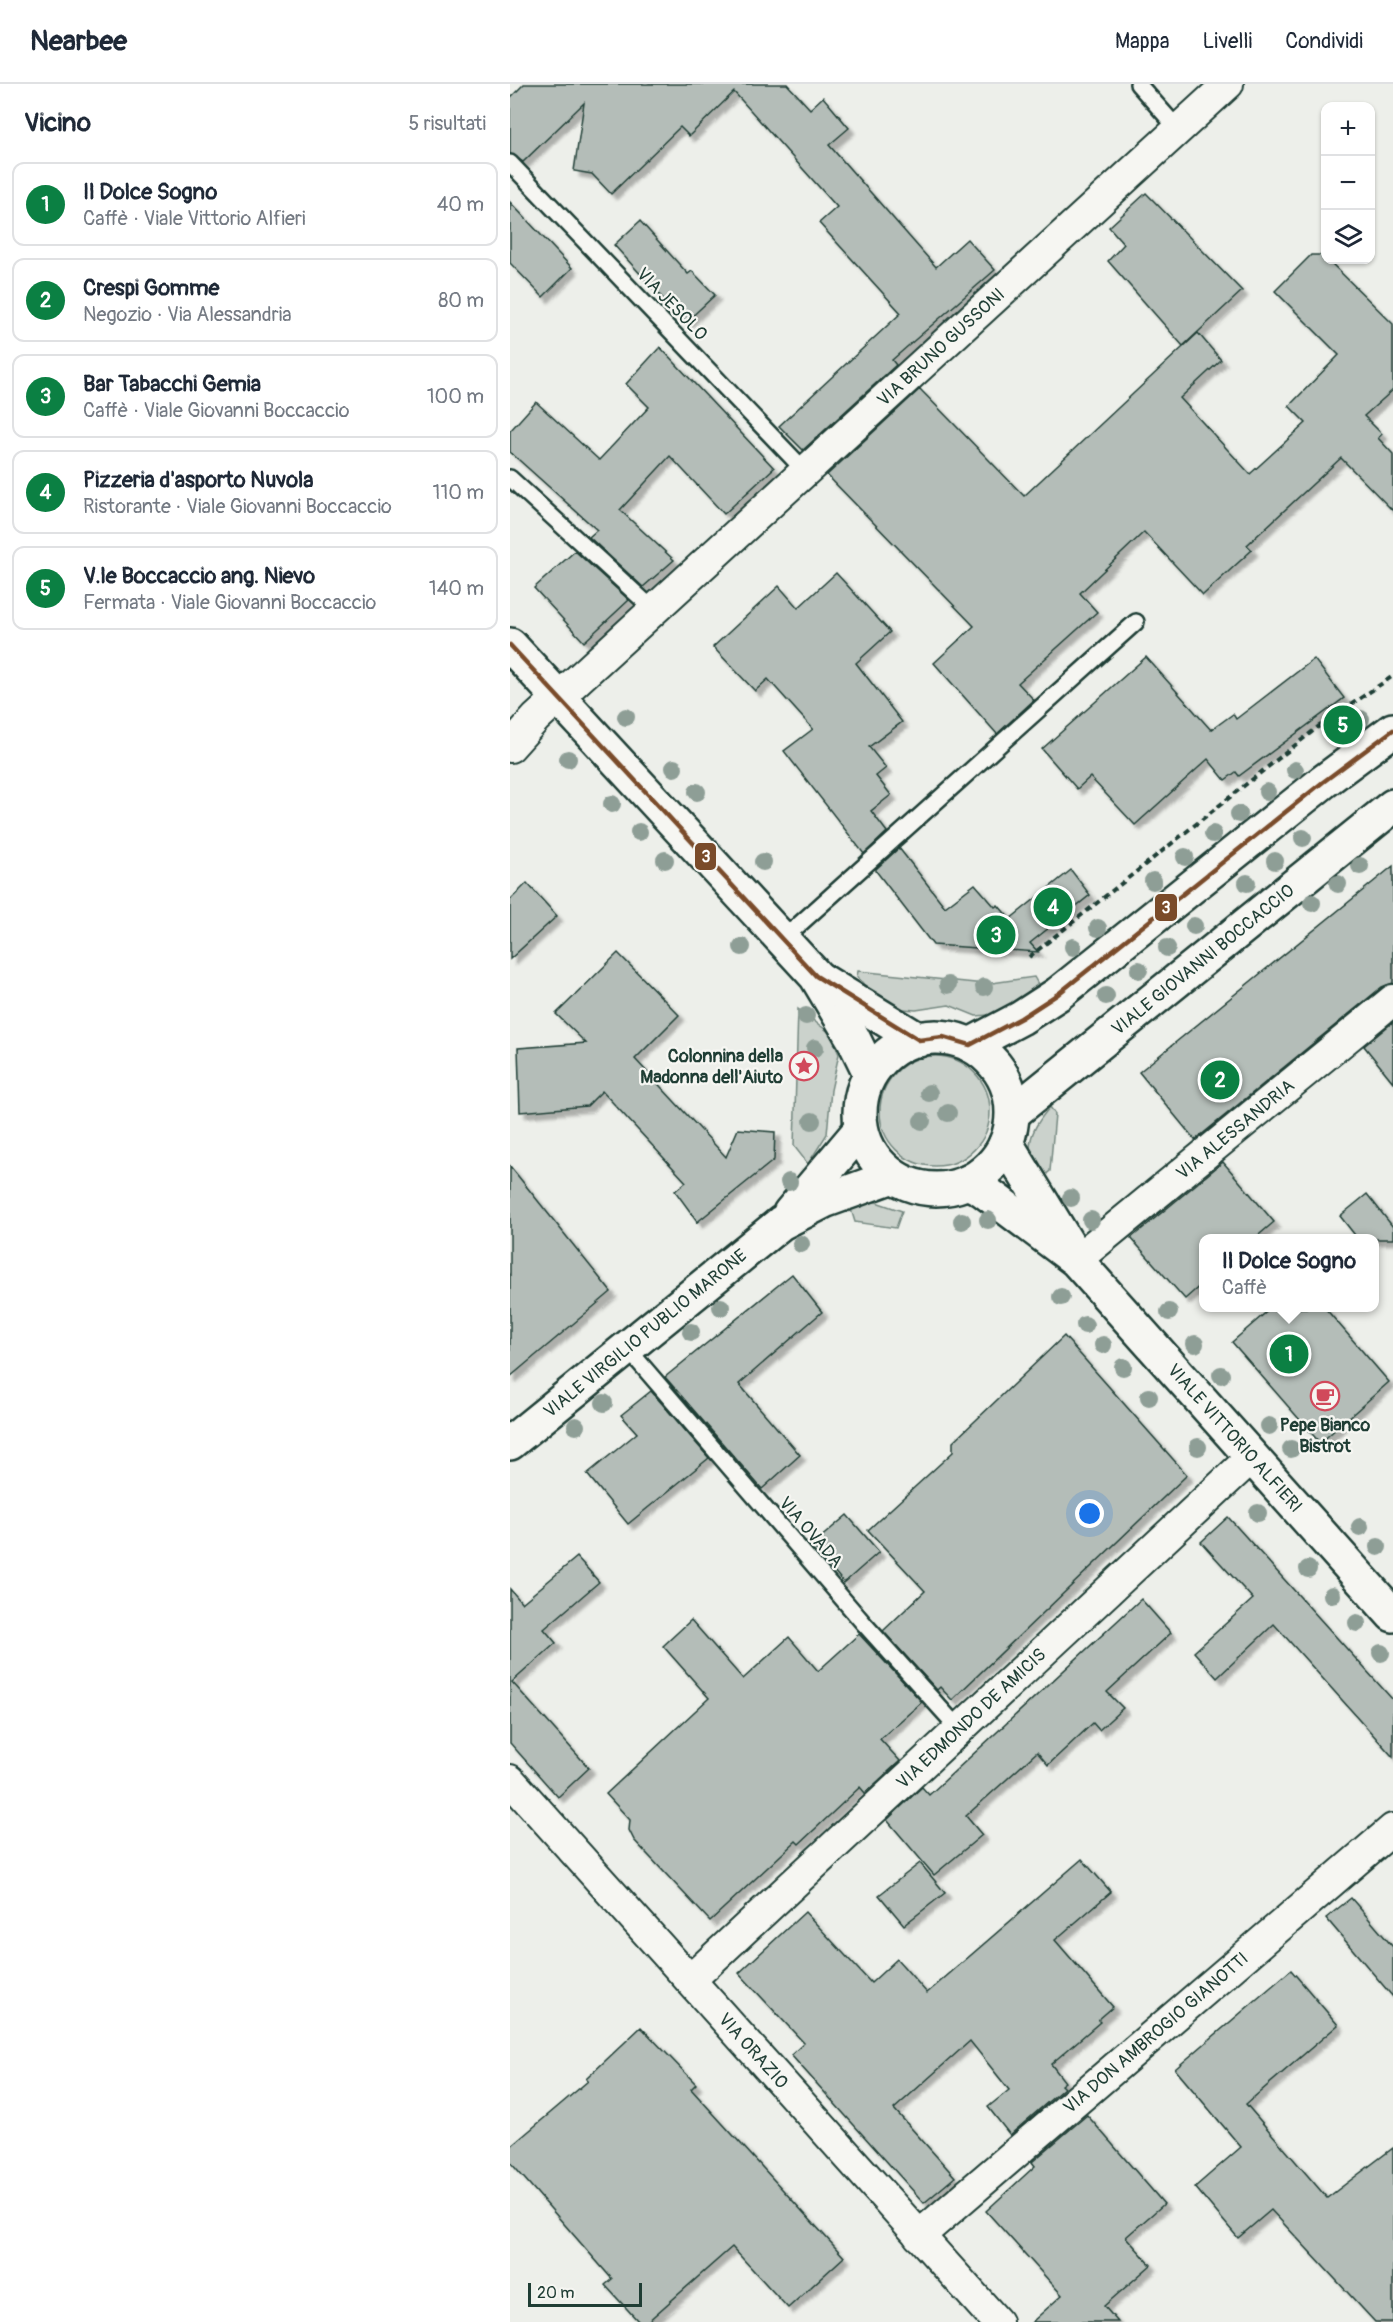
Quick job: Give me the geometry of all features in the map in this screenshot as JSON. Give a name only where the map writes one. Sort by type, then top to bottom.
[{"type":"main road","points":[[510,645],[816,976],[853,1038],[870,1073]]},
{"type":"main road","points":[[970,1045],[1021,1018],[1058,993],[1323,782],[1393,730]]},
{"type":"main road","name":"VIALE GIOVANNI BOCCACCIO","points":[[1009,1128],[1393,806]]},
{"type":"main road","points":[[816,976],[919,1040]]},
{"type":"main road","points":[[951,1038],[970,1045],[991,1060],[1001,1073],[1007,1087],[1009,1128],[999,1157],[985,1172],[954,1187],[927,1189],[893,1176],[874,1158],[861,1129],[860,1102],[870,1073],[886,1054],[919,1040],[951,1038]]},
{"type":"main road","name":"VIALE VITTORIO ALFIERI","points":[[1009,1128],[1041,1197],[1076,1260]]},
{"type":"main road","name":"VIALE VIRGILIO PUBLIO MARONE","points":[[510,1443],[781,1223],[861,1129]]},
{"type":"main road","name":"VIALE VIRGILIO PUBLIO MARONE","points":[[781,1223],[824,1201],[893,1176]]},
{"type":"main road","name":"VIALE VITTORIO ALFIERI","points":[[968,1182],[983,1190],[1076,1260],[1393,1615]]},
{"type":"street","name":"VIA BRUNO GUSSONI","points":[[510,747],[536,718],[1228,84]]},
{"type":"street","name":"VIA ALESSANDRIA","points":[[1076,1260],[1393,1000]]},
{"type":"street","name":"VIA EDMONDO DE AMICIS","points":[[690,1980],[950,1719],[1252,1457]]},
{"type":"street","name":"VIA ORAZIO","points":[[510,1780],[997,2322]]},
{"type":"street","name":"VIA DON AMBROGIO GIANOTTI","points":[[919,2236],[1393,1829]]},
{"type":"lane","points":[[1138,84],[1178,129]]},
{"type":"lane","name":"VIA JESOLO","points":[[510,163],[806,472]]},
{"type":"lane","points":[[510,478],[655,611]]},
{"type":"lane","points":[[783,939],[1137,622]]},
{"type":"lane","name":"VIA OVADA","points":[[627,1348],[950,1719]]},
{"type":"path","points":[[1029,957],[1318,727],[1393,676]]},
{"type":"shaded area","points":[[858,971],[985,984],[1034,977],[1038,984],[1001,1014],[976,1016],[949,1005],[916,1010],[890,1008],[857,977]]},
{"type":"shaded area","points":[[798,1009],[830,1033],[839,1054],[831,1090],[827,1134],[808,1164],[794,1146]]},
{"type":"shaded area","points":[[935,1056],[956,1061],[974,1072],[985,1090],[990,1111],[985,1132],[974,1150],[956,1161],[935,1166],[914,1161],[896,1150],[885,1132],[880,1111],[885,1090],[896,1072],[914,1061]]},
{"type":"shaded area","points":[[1050,1107],[1055,1114],[1050,1171],[1040,1179],[1031,1158],[1031,1141],[1037,1124]]},
{"type":"shaded area","points":[[864,1202],[876,1202],[902,1211],[896,1228],[855,1222],[850,1206]]},
{"type":"building","points":[[524,84],[787,84],[810,109],[823,97],[849,128],[829,145],[936,267],[967,239],[995,270],[892,360],[896,365],[803,450],[779,426],[901,313],[819,223],[837,207],[734,92],[689,136],[680,127],[611,194],[592,174],[574,171],[584,103],[523,162],[510,154],[510,98]]},
{"type":"building","points":[[1146,193],[1242,291],[1183,346],[1108,261],[1124,244],[1109,227]]},
{"type":"building","points":[[510,202],[572,268],[543,297],[510,263]]},
{"type":"building","points":[[640,221],[688,274],[692,271],[715,295],[685,323],[614,245]]},
{"type":"building","points":[[1311,255],[1321,255],[1321,264],[1332,264],[1393,324],[1393,390],[1364,416],[1382,434],[1378,438],[1393,454],[1393,511],[1341,458],[1247,545],[1252,550],[1203,595],[1144,532],[1080,593],[1097,612],[1018,683],[1034,700],[997,734],[934,663],[974,626],[827,475],[920,389],[1024,496],[1198,333],[1221,360],[1180,398],[1250,474],[1306,423],[1289,406],[1339,355],[1275,291]]},
{"type":"building","points":[[660,347],[774,468],[724,514],[670,456],[620,510],[674,560],[643,587],[589,537],[597,530],[510,452],[510,431],[536,402],[599,460],[649,407],[626,384]]},
{"type":"building","points":[[575,551],[629,600],[584,642],[534,588]]},
{"type":"building","points":[[836,573],[890,632],[856,663],[902,722],[869,747],[886,768],[876,776],[891,795],[871,811],[887,832],[864,854],[784,751],[813,729],[768,679],[755,691],[713,647],[779,586],[798,608]]},
{"type":"building","points":[[1146,657],[1211,730],[1233,714],[1236,719],[1314,659],[1344,698],[1239,776],[1236,772],[1225,780],[1208,759],[1135,825],[1090,777],[1077,789],[1042,749]]},
{"type":"building","points":[[899,848],[945,907],[975,884],[995,907],[998,905],[1010,919],[1071,870],[1090,895],[1030,943],[1038,952],[933,945],[876,871]]},
{"type":"building","points":[[1393,866],[1393,983],[1382,987],[1195,1140],[1139,1072]]},
{"type":"building","points":[[527,883],[557,916],[510,959],[510,900]]},
{"type":"building","points":[[618,953],[679,1015],[635,1059],[726,1157],[738,1129],[775,1132],[774,1160],[696,1223],[697,1221],[675,1191],[686,1182],[602,1091],[587,1106],[520,1112],[518,1048],[586,1043],[556,1014]]},
{"type":"building","points":[[1393,1022],[1393,1082],[1364,1046]]},
{"type":"building","points":[[1223,1162],[1274,1222],[1260,1234],[1199,1234],[1199,1287],[1185,1299],[1131,1238]]},
{"type":"building","points":[[510,1166],[611,1292],[510,1377]]},
{"type":"building","points":[[1367,1194],[1393,1227],[1393,1239],[1379,1239],[1379,1234],[1354,1234],[1340,1216]]},
{"type":"building","points":[[792,1274],[822,1312],[739,1384],[800,1455],[762,1489],[665,1377]]},
{"type":"building","points":[[1266,1312],[1328,1312],[1389,1382],[1320,1443],[1232,1342]]},
{"type":"building","points":[[1064,1336],[1187,1475],[952,1700],[940,1687],[937,1690],[883,1631],[925,1591],[868,1530],[953,1452],[953,1442]]},
{"type":"building","points":[[651,1391],[709,1458],[628,1524],[587,1474],[637,1433],[621,1415]]},
{"type":"building","points":[[847,1515],[879,1552],[844,1583],[812,1545]]},
{"type":"building","points":[[1228,1517],[1393,1700],[1393,1757],[1274,1624],[1217,1678],[1194,1652],[1253,1599],[1201,1542]]},
{"type":"building","points":[[577,1557],[599,1582],[544,1629],[556,1643],[512,1682],[589,1768],[558,1797],[510,1743],[510,1589],[522,1603]]},
{"type":"building","points":[[1141,1599],[1171,1633],[1107,1692],[1123,1708],[1099,1730],[1093,1723],[1048,1765],[1037,1752],[966,1816],[982,1835],[934,1875],[887,1820],[922,1787],[929,1795]]},
{"type":"building","points":[[691,1620],[743,1679],[789,1637],[818,1671],[859,1634],[922,1702],[880,1739],[900,1761],[865,1793],[860,1787],[799,1844],[796,1841],[710,1921],[634,1840],[629,1830],[630,1820],[606,1794],[709,1698],[663,1646]]},
{"type":"building","points":[[1082,1859],[1111,1892],[1055,1940],[1113,2007],[1098,2020],[1100,2022],[1051,2064],[1065,2082],[1061,2085],[1064,2088],[1010,2135],[988,2107],[1009,2090],[970,2041],[894,2109],[955,2177],[924,2203],[791,2055],[804,2043],[739,1973],[805,1912],[871,1983],[897,1959],[927,1993]]},
{"type":"building","points":[[920,1863],[945,1893],[904,1925],[879,1895]]},
{"type":"building","points":[[1351,1898],[1393,1947],[1393,1997],[1326,1918]]},
{"type":"building","points":[[1291,1970],[1338,2025],[1246,2104],[1327,2198],[1393,2148],[1393,2322],[1375,2322],[1271,2210],[1238,2238],[1195,2187],[1241,2147],[1175,2069]]},
{"type":"building","points":[[641,2027],[696,2084],[691,2089],[844,2257],[788,2308],[732,2247],[647,2322],[639,2322],[605,2285],[612,2279],[510,2162],[510,2147],[588,2081],[586,2079]]},
{"type":"building","points":[[1087,2115],[1164,2204],[1126,2237],[1151,2265],[1104,2306],[1118,2322],[1032,2322],[1062,2295],[986,2211],[1035,2166],[1032,2162]]},
{"type":"transit line","name":"3","points":[[510,645],[816,976],[919,1040],[943,1037],[970,1045],[1021,1018],[1058,994],[1323,782],[1393,730]]},
{"type":"place","name":"V.le Boccaccio ang. Nievo","points":[[1343,725]]},
{"type":"place","name":"Pizzeria d'asporto Nuvola","points":[[1053,907]]},
{"type":"place","name":"Bar Tabacchi Gemia","points":[[996,935]]},
{"type":"place","name":"Colonnina della Madonna dell'Aiuto","points":[[804,1066]]},
{"type":"place","name":"Crespi Gomme","points":[[1220,1080]]},
{"type":"place","name":"Il Dolce Sogno","points":[[1289,1354]]},
{"type":"place","name":"Pepe Bianco Bistrot","points":[[1325,1396]]}]
